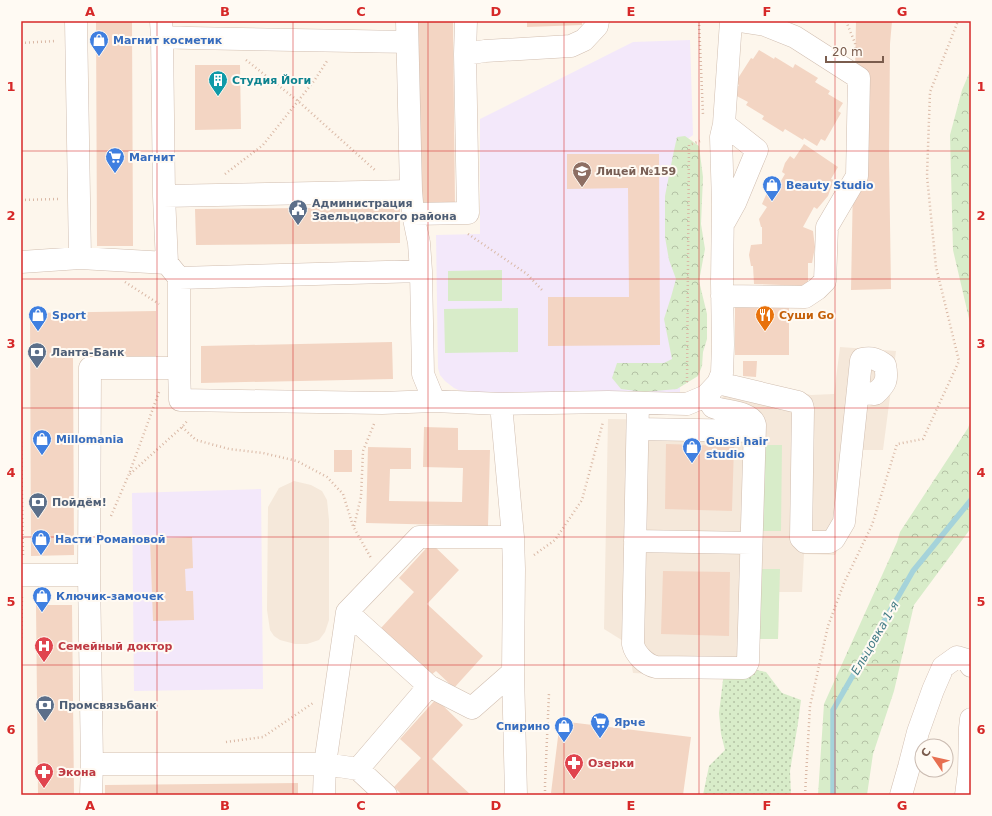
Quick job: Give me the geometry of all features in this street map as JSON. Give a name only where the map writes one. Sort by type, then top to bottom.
[{"type":"lane","points":[[412,214],[468,213],[465,54],[466,21]]},
{"type":"lane","points":[[465,54],[485,51],[571,46],[584,40],[597,26],[598,21]]},
{"type":"lane","points":[[704,395],[722,372],[723,131],[732,21]]},
{"type":"lane","points":[[722,296],[805,297],[818,289],[825,281],[827,227],[857,176],[858,78],[795,37],[765,25],[739,21]]},
{"type":"lane","points":[[434,401],[423,374],[419,243],[405,191],[407,32],[339,40],[223,40],[162,29],[164,196],[179,314],[173,368],[180,400],[203,399],[382,403],[434,401],[501,404],[608,402],[638,403],[704,395],[763,414]]},
{"type":"lane","points":[[77,31],[80,258]]},
{"type":"lane","points":[[722,227],[734,203],[756,150],[723,131]]},
{"type":"lane","points":[[164,196],[405,191]]},
{"type":"lane","points":[[21,262],[80,258],[173,271],[421,271]]},
{"type":"lane","points":[[91,795],[92,764],[89,575],[90,368],[173,368]]},
{"type":"lane","points":[[638,429],[763,414],[798,402],[802,404],[801,538],[805,542],[829,542],[834,539],[845,519],[858,392]]},
{"type":"lane","points":[[704,395],[713,407],[735,412],[751,418],[754,421],[763,414]]},
{"type":"lane","points":[[638,403],[633,644],[634,648],[648,664],[656,667],[743,668],[748,662],[752,543],[763,414]]},
{"type":"lane","points":[[501,404],[513,537],[513,672],[516,795]]},
{"type":"lane","points":[[324,795],[325,764],[347,612],[419,537],[513,537]]},
{"type":"lane","points":[[635,540],[752,543]]},
{"type":"lane","points":[[22,575],[89,575]]},
{"type":"lane","points":[[347,612],[429,686],[472,708],[513,672]]},
{"type":"lane","points":[[901,795],[918,732],[943,667],[957,657],[967,660],[971,666]]},
{"type":"lane","points":[[358,769],[429,686]]},
{"type":"lane","points":[[966,795],[969,772],[971,719]]},
{"type":"lane","points":[[92,764],[325,764],[358,769],[386,795]]},
{"type":"path","points":[[699,21],[703,116]]},
{"type":"path","points":[[805,795],[810,706],[828,626],[844,583],[872,526],[897,444],[923,439],[959,361],[936,267],[927,176],[930,92],[958,21]]},
{"type":"path","points":[[21,43],[77,31]]},
{"type":"path","points":[[220,177],[263,145],[314,82],[339,40]]},
{"type":"path","points":[[246,59],[405,191]]},
{"type":"path","points":[[704,395],[689,145],[723,131]]},
{"type":"path","points":[[21,200],[79,198]]},
{"type":"path","points":[[464,231],[527,274],[542,290]]},
{"type":"path","points":[[123,281],[157,303],[179,314]]},
{"type":"path","points":[[108,522],[130,474],[173,368]]},
{"type":"path","points":[[130,474],[182,427],[203,399]]},
{"type":"path","points":[[514,569],[555,540],[582,500],[608,402]]},
{"type":"path","points":[[354,526],[361,497],[363,451],[382,403]]},
{"type":"path","points":[[182,427],[196,440],[229,449],[263,453],[298,461],[327,477],[344,494],[354,526],[367,552],[382,576]]},
{"type":"path","points":[[21,442],[21,638]]},
{"type":"path","points":[[224,742],[263,737],[336,687]]},
{"type":"path","points":[[545,795],[549,693]]},
{"type":"shaded area","name":"Лицей №159","points":[[690,40],[693,135],[685,141],[680,392],[481,395],[465,393],[454,388],[440,375],[438,368],[436,235],[480,234],[480,119],[633,42]]},
{"type":"shaded area","points":[[840,347],[896,351],[883,450],[862,450],[855,517],[835,555],[804,554],[802,592],[779,592],[778,639],[751,639],[751,679],[633,673],[628,644],[604,629],[608,419],[734,421],[720,401],[735,376],[811,395],[834,394]]},
{"type":"shaded area","points":[[294,481],[311,485],[322,491],[327,500],[329,520],[329,620],[325,632],[319,640],[307,644],[295,644],[280,640],[274,636],[270,630],[267,610],[268,507],[279,488]]},
{"type":"shaded area","points":[[261,489],[263,689],[134,691],[132,493]]},
{"type":"green space","points":[[971,69],[971,327],[953,250],[950,135],[962,90]]},
{"type":"green space","points":[[685,136],[699,146],[703,177],[701,224],[705,249],[699,281],[707,314],[707,339],[703,352],[702,366],[698,376],[677,389],[644,392],[621,389],[612,378],[617,363],[664,363],[672,359],[664,319],[676,279],[669,260],[665,237],[665,196],[677,137]]},
{"type":"green space","points":[[502,270],[502,301],[448,301],[448,271]]},
{"type":"green space","points":[[518,308],[518,352],[445,353],[444,309]]},
{"type":"green space","points":[[971,420],[971,528],[914,605],[894,691],[873,754],[867,795],[818,795],[824,704],[897,542],[900,532],[968,428]]},
{"type":"green space","points":[[758,445],[782,445],[781,531],[763,531],[756,522]]},
{"type":"green space","points":[[753,569],[780,569],[778,639],[751,639]]},
{"type":"green space","points":[[751,669],[766,672],[782,693],[801,700],[790,771],[791,795],[703,795],[709,766],[725,750],[721,734],[719,713],[724,672]]},
{"type":"building","points":[[96,21],[132,21],[133,246],[97,246]]},
{"type":"building","points":[[416,21],[453,21],[455,206],[418,207]]},
{"type":"building","points":[[527,21],[582,21],[582,25],[527,27]]},
{"type":"building","points":[[856,21],[892,21],[890,44],[889,157],[891,289],[851,290]]},
{"type":"building","points":[[759,50],[774,59],[775,57],[793,68],[795,64],[818,78],[815,82],[830,91],[828,94],[843,103],[838,111],[841,113],[825,141],[821,139],[817,146],[804,138],[803,140],[785,129],[783,132],[762,119],[764,116],[746,105],[748,102],[733,94],[739,85],[735,83],[751,58],[753,59]]},
{"type":"building","name":"Студия Йоги","points":[[195,65],[240,65],[241,129],[195,130]]},
{"type":"building","points":[[804,144],[838,167],[831,179],[834,180],[828,196],[817,209],[814,207],[803,227],[813,231],[815,247],[812,263],[808,263],[808,286],[754,284],[753,266],[751,266],[749,255],[751,245],[762,244],[762,227],[759,219],[767,207],[762,204],[771,188],[775,191],[785,174],[782,172],[785,163],[790,156],[794,159]]},
{"type":"building","points":[[567,154],[659,154],[660,345],[548,346],[548,297],[629,297],[628,188],[567,189]]},
{"type":"building","name":"Администрация Заельцовского района","points":[[400,207],[400,243],[196,245],[195,209]]},
{"type":"building","points":[[789,306],[789,355],[735,355],[735,307]]},
{"type":"building","points":[[156,311],[156,356],[73,357],[74,555],[31,556],[30,313]]},
{"type":"building","points":[[392,342],[393,379],[201,383],[201,346]]},
{"type":"building","points":[[743,361],[757,361],[756,377],[743,376]]},
{"type":"building","points":[[424,427],[458,428],[458,450],[490,450],[488,526],[366,523],[368,447],[411,448],[411,469],[390,469],[389,501],[462,502],[463,468],[423,467]]},
{"type":"building","points":[[666,444],[734,446],[732,511],[665,509]]},
{"type":"building","points":[[334,450],[352,450],[352,472],[334,472]]},
{"type":"building","points":[[192,537],[193,568],[185,569],[186,591],[193,591],[194,620],[153,621],[150,539]]},
{"type":"building","points":[[431,543],[459,570],[427,604],[483,656],[454,688],[436,671],[431,675],[381,628],[414,592],[399,578]]},
{"type":"building","points":[[663,571],[730,572],[729,636],[661,634]]},
{"type":"building","points":[[36,605],[72,605],[74,795],[38,795]]},
{"type":"building","points":[[436,699],[463,725],[432,759],[471,795],[402,795],[394,787],[421,758],[400,739]]},
{"type":"building","points":[[560,721],[691,737],[683,795],[568,795],[551,793]]},
{"type":"building","points":[[298,783],[298,795],[105,795],[105,785]]},
{"type":"waterway","name":"Ельцовка 1-я","points":[[833,795],[833,710],[913,571],[971,500]]},
{"type":"place","name":"Магнит косметик","points":[[99,57]]},
{"type":"place","name":"Студия Йоги","points":[[218,97]]},
{"type":"place","name":"Магнит","points":[[115,174]]},
{"type":"place","name":"Лицей №159","points":[[582,188]]},
{"type":"place","name":"Beauty Studio","points":[[772,202]]},
{"type":"place","name":"Администрация Заельцовского района","points":[[298,226]]},
{"type":"place","name":"Sport","points":[[38,332]]},
{"type":"place","name":"Суши Go","points":[[765,332]]},
{"type":"place","name":"Ланта-Банк","points":[[37,369]]},
{"type":"place","name":"Millomania","points":[[42,456]]},
{"type":"place","name":"Gussi hair studio","points":[[692,464]]},
{"type":"place","name":"Пойдём!","points":[[38,519]]},
{"type":"place","name":"Насти Романовой","points":[[41,556]]},
{"type":"place","name":"Ключик-замочек","points":[[42,613]]},
{"type":"place","name":"Семейный доктор","points":[[44,663]]},
{"type":"place","name":"Промсвязьбанк","points":[[45,722]]},
{"type":"place","name":"Ярче","points":[[600,739]]},
{"type":"place","name":"Спирино","points":[[564,743]]},
{"type":"place","name":"Озерки","points":[[574,780]]},
{"type":"place","name":"Экона","points":[[44,789]]}]
